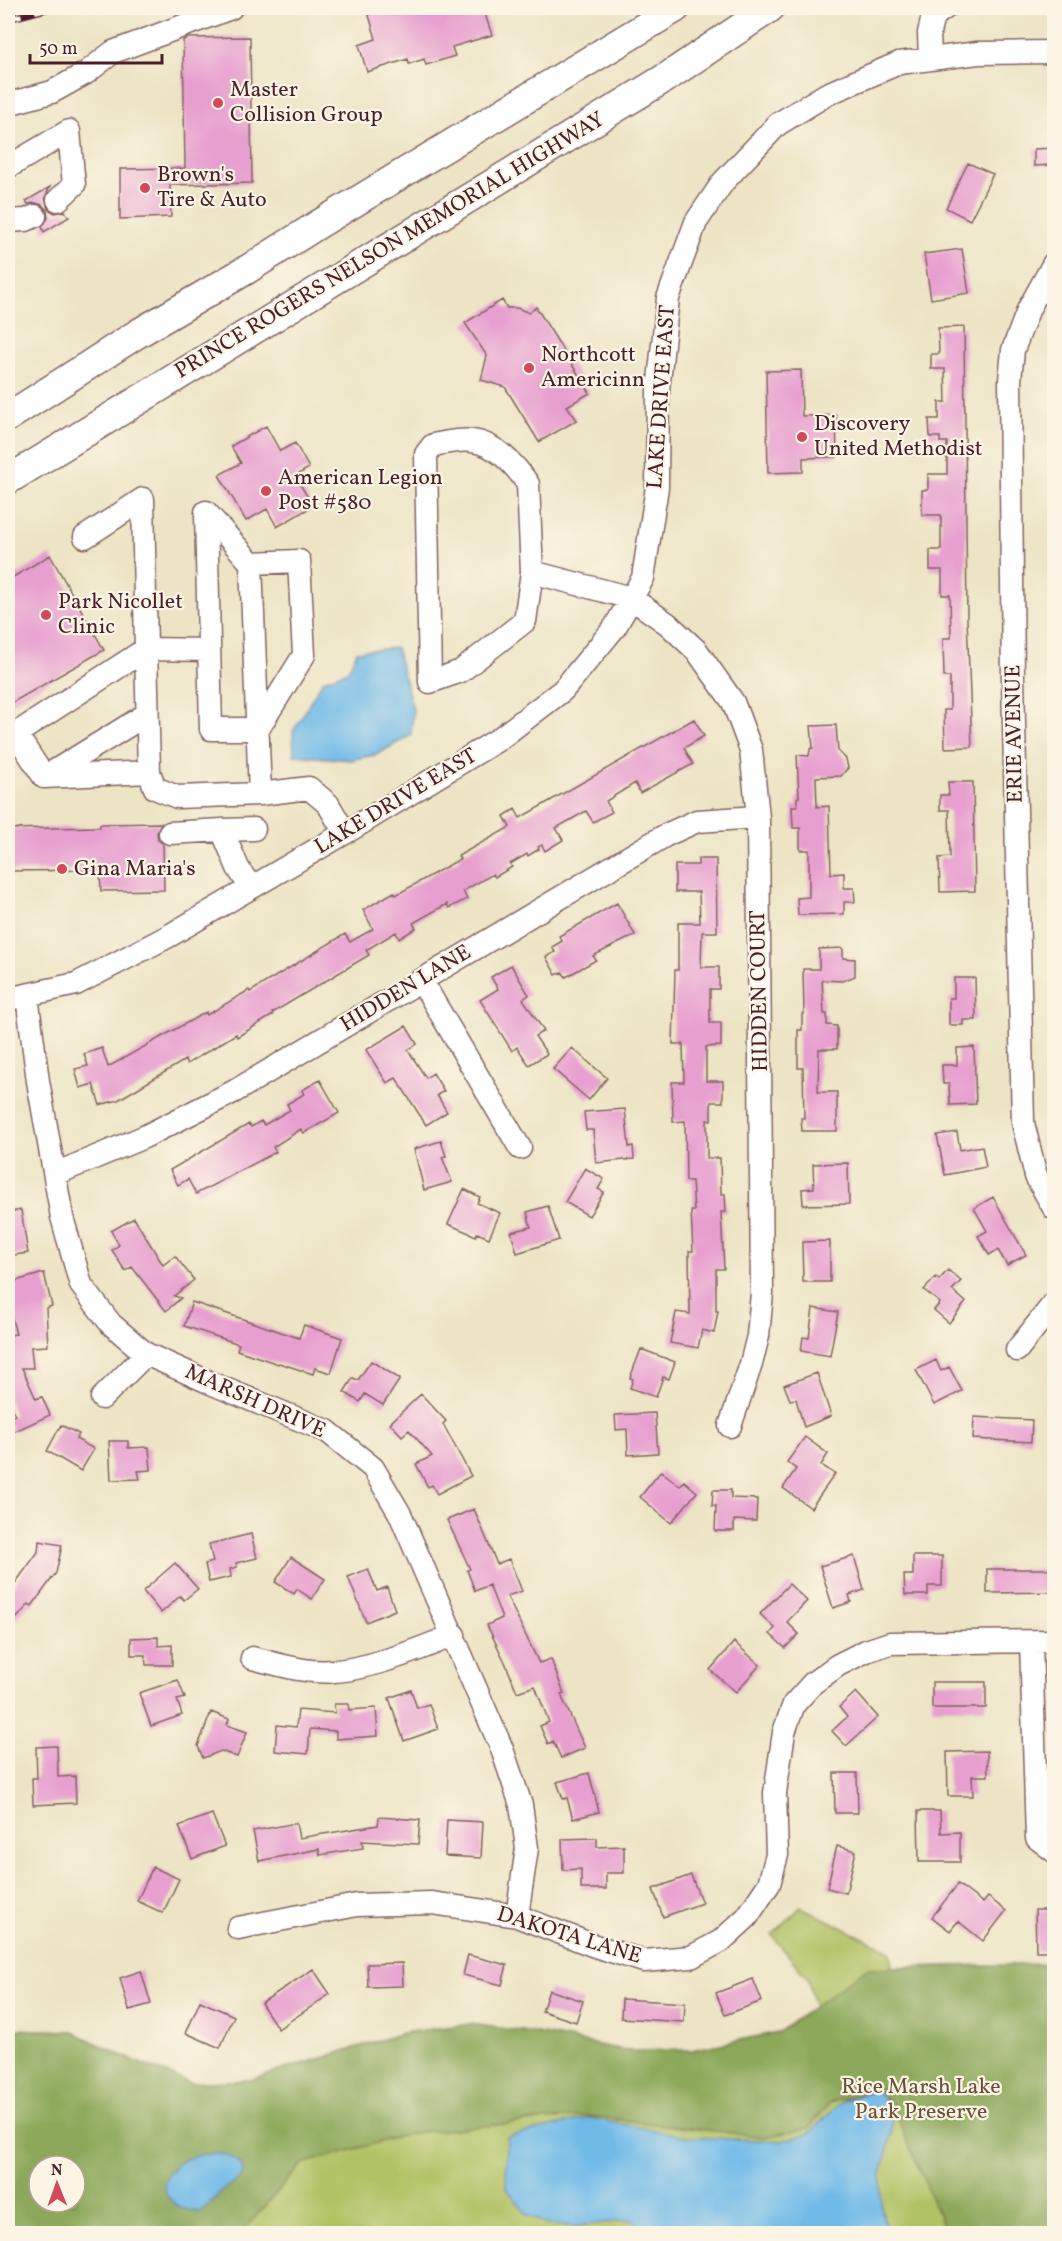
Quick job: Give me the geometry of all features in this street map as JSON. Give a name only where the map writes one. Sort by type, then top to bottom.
[{"type":"main road","points":[[8,417],[137,334],[248,269],[676,8]]},
{"type":"main road","name":"PRINCE ROGERS NELSON MEMORIAL HIGHWAY","points":[[8,480],[670,75],[770,8]]},
{"type":"street","points":[[8,104],[52,92],[86,74],[113,52],[231,8]]},
{"type":"street","points":[[930,59],[929,33],[933,16],[945,8]]},
{"type":"street","name":"LAKE DRIVE EAST","points":[[17,997],[76,984],[167,937],[345,833],[499,739],[563,690],[615,627],[642,578],[657,487],[658,390],[668,298],[696,222],[723,182],[778,124],[827,94],[899,63],[978,53],[1054,52]]},
{"type":"street","points":[[8,167],[69,131],[74,185],[58,200]]},
{"type":"street","points":[[8,221],[26,220],[35,216]]},
{"type":"street","name":"ERIE AVENUE","points":[[1054,263],[1029,308],[1013,350],[1010,380],[1023,1123],[1036,1176],[1054,1208]]},
{"type":"street","points":[[472,441],[495,449],[520,472],[528,484],[532,572],[525,621],[461,671],[430,682],[426,454],[433,445],[472,441]]},
{"type":"street","points":[[85,537],[143,499],[149,772],[154,788],[177,796],[260,794],[309,788],[328,804],[345,833]]},
{"type":"street","points":[[258,729],[210,729],[206,512],[251,563],[258,729],[260,794]]},
{"type":"street","points":[[251,563],[299,561],[304,655],[258,729]]},
{"type":"street","points":[[532,572],[631,598]]},
{"type":"street","name":"HIDDEN COURT","points":[[631,598],[668,624],[697,651],[734,702],[751,750],[758,817],[762,1293],[758,1336],[752,1364],[730,1426]]},
{"type":"street","points":[[44,777],[12,736],[146,649],[208,650]]},
{"type":"street","points":[[44,777],[147,714]]},
{"type":"street","points":[[44,777],[149,772]]},
{"type":"street","name":"HIDDEN LANE","points":[[55,1174],[144,1137],[235,1091],[666,835],[697,821],[758,817]]},
{"type":"street","points":[[170,833],[254,829]]},
{"type":"street","points":[[222,830],[238,868],[251,888]]},
{"type":"street","points":[[422,980],[520,1148]]},
{"type":"street","name":"MARSH DRIVE","points":[[17,997],[39,1081],[62,1217],[81,1285],[111,1324],[146,1354],[327,1431],[373,1468],[400,1514],[502,1749],[522,1805],[527,1848],[517,1916]]},
{"type":"street","points":[[1017,1350],[1054,1303]]},
{"type":"street","points":[[102,1398],[146,1354]]},
{"type":"street","points":[[252,1658],[299,1669],[334,1672],[416,1650],[454,1635]]},
{"type":"street","name":"DAKOTA LANE","points":[[237,1928],[357,1905],[432,1903],[517,1916],[595,1946],[644,1961],[691,1957],[721,1941],[747,1917],[766,1892],[777,1855],[775,1793],[784,1732],[794,1704],[813,1683],[838,1665],[866,1651],[890,1643],[1054,1641]]},
{"type":"street","points":[[1031,1642],[1037,1838],[1054,1851]]},
{"type":"green space","name":"Rice Marsh Lake Park Preserve","points":[[801,1907],[890,1951],[892,1967],[1054,1964],[1054,2233],[8,2234],[8,2029],[71,2031],[132,2060],[190,2083],[250,2080],[403,2033],[470,2024],[542,2034],[628,2051],[692,2050],[779,2032],[815,2006],[807,1978],[772,1935]]},
{"type":"green space","name":"Rice Marsh Lake Park Preserve","points":[[1054,1964],[1054,2233],[946,2233],[893,2107],[878,2087],[830,2103],[809,2128],[764,2137],[588,2116],[412,2133],[302,2164],[241,2233],[8,2234],[8,2029],[71,2031],[132,2060],[190,2083],[250,2080],[403,2033],[470,2024],[542,2034],[628,2051],[692,2050],[779,2032],[867,1968]]},
{"type":"water","points":[[396,648],[413,710],[411,735],[378,754],[351,760],[294,755],[293,732],[323,680],[348,671],[357,651]]},
{"type":"water","points":[[876,2089],[892,2110],[892,2132],[881,2174],[881,2206],[887,2233],[640,2234],[633,2220],[575,2226],[547,2225],[526,2214],[506,2187],[507,2137],[590,2118],[690,2137],[782,2141],[808,2134],[843,2101]]},
{"type":"water","points":[[206,2154],[230,2157],[241,2166],[242,2174],[200,2212],[183,2208],[170,2199],[166,2193],[164,2186],[166,2178],[172,2169],[183,2160]]},
{"type":"building","points":[[383,8],[483,8],[492,35],[452,47],[455,56],[426,65],[424,59],[409,64],[408,59],[367,72],[359,45],[376,39],[368,12]]},
{"type":"building","name":"Master Collision Group","points":[[250,37],[252,183],[170,185],[171,217],[120,219],[120,169],[185,168],[183,40]]},
{"type":"building","points":[[1054,148],[1054,165],[1034,166],[1034,149]]},
{"type":"building","points":[[968,163],[993,174],[970,220],[946,208]]},
{"type":"building","points":[[50,187],[45,197],[48,209],[55,213],[65,211],[69,217],[44,232],[42,227],[48,218],[47,210],[42,205],[28,204],[26,201]]},
{"type":"building","points":[[962,249],[969,293],[931,299],[924,254]]},
{"type":"building","name":"Northcott Americinn","points":[[502,300],[507,308],[517,308],[529,313],[536,307],[590,393],[567,406],[577,420],[539,442],[505,387],[481,380],[487,356],[465,323]]},
{"type":"building","points":[[964,327],[967,618],[972,747],[945,748],[944,710],[950,710],[950,677],[944,677],[943,638],[951,638],[950,595],[942,595],[942,570],[930,570],[930,550],[941,550],[941,515],[922,515],[922,490],[928,490],[928,474],[947,474],[947,442],[940,442],[940,437],[930,437],[929,419],[939,419],[939,402],[946,402],[945,369],[931,369],[931,354],[939,354],[938,328]]},
{"type":"building","name":"Discovery United Methodist","points":[[801,370],[802,416],[836,415],[837,457],[803,458],[803,472],[768,473],[766,371]]},
{"type":"building","name":"American Legion Post #580","points":[[266,426],[280,451],[295,443],[309,468],[295,476],[313,506],[277,527],[267,509],[246,521],[219,475],[241,463],[231,446]]},
{"type":"building","name":"Park Nicollet Clinic","points":[[50,555],[104,650],[8,705],[8,580]]},
{"type":"building","points":[[694,719],[704,736],[684,748],[693,764],[640,793],[635,783],[606,801],[612,812],[593,822],[586,811],[556,828],[563,840],[545,851],[542,845],[538,847],[539,849],[510,864],[512,867],[495,877],[493,874],[463,891],[467,899],[449,908],[447,904],[413,923],[416,928],[399,939],[396,932],[366,950],[369,955],[272,1013],[273,1015],[237,1037],[236,1034],[187,1064],[185,1060],[118,1100],[100,1105],[93,1084],[80,1088],[75,1069],[88,1066],[84,1054],[102,1048],[108,1067],[206,1012],[207,1015],[249,990],[250,992],[345,934],[350,942],[373,929],[363,910],[394,892],[396,895],[460,859],[458,856],[510,827],[504,816],[515,809],[520,818]]},
{"type":"building","points":[[836,725],[838,751],[846,759],[848,768],[841,776],[816,777],[817,807],[829,806],[831,874],[844,873],[844,888],[854,888],[855,902],[844,902],[844,914],[798,915],[797,898],[809,897],[809,850],[800,850],[800,828],[793,828],[792,806],[797,806],[799,797],[797,755],[809,756],[810,749],[813,748],[811,726]]},
{"type":"building","points":[[948,782],[973,782],[975,891],[940,892],[939,858],[950,857],[949,810],[940,810],[940,795],[949,795]]},
{"type":"building","points":[[161,823],[157,833],[158,840],[163,844],[164,890],[101,891],[100,870],[8,871],[8,829]]},
{"type":"building","points":[[698,859],[716,859],[717,932],[702,932],[701,967],[719,967],[719,989],[710,989],[710,1023],[721,1023],[721,1046],[706,1047],[706,1081],[723,1081],[723,1102],[711,1102],[711,1120],[707,1120],[707,1158],[720,1158],[721,1194],[725,1194],[726,1212],[721,1212],[724,1269],[716,1269],[716,1311],[718,1311],[714,1333],[702,1330],[698,1348],[670,1343],[676,1312],[690,1314],[689,1251],[693,1251],[691,1211],[694,1211],[692,1181],[686,1181],[685,1121],[673,1122],[672,1082],[684,1082],[683,1044],[673,1044],[675,970],[678,970],[678,923],[700,923],[699,892],[675,892],[675,865],[698,865]]},
{"type":"building","points":[[617,903],[635,935],[593,956],[596,960],[566,977],[562,972],[556,975],[546,957],[555,952],[552,947],[562,941],[559,936]]},
{"type":"building","points":[[843,948],[843,958],[855,959],[855,976],[843,981],[822,980],[824,1014],[827,1014],[827,1025],[837,1026],[837,1049],[819,1049],[818,1092],[837,1092],[837,1131],[802,1131],[803,1068],[798,1068],[798,1030],[802,1030],[802,1014],[804,1014],[803,969],[819,969],[819,949]]},
{"type":"building","points":[[511,965],[529,995],[523,999],[544,1031],[535,1036],[547,1054],[529,1065],[517,1047],[512,1051],[480,1000],[498,989],[491,977]]},
{"type":"building","points":[[954,978],[975,978],[976,1020],[963,1020],[963,1025],[949,1025],[949,998],[954,998]]},
{"type":"building","points":[[406,1026],[417,1044],[408,1050],[426,1078],[433,1073],[444,1091],[437,1095],[447,1112],[426,1125],[396,1078],[387,1083],[366,1050]]},
{"type":"building","points":[[974,1047],[976,1104],[950,1105],[949,1084],[943,1084],[942,1065],[957,1065],[957,1048]]},
{"type":"building","points":[[572,1048],[607,1078],[589,1100],[553,1069]]},
{"type":"building","points":[[320,1080],[339,1113],[304,1133],[301,1129],[273,1147],[276,1152],[196,1194],[188,1179],[178,1185],[170,1170],[249,1124],[251,1127],[261,1121],[264,1125],[290,1110],[287,1104],[304,1094],[302,1090]]},
{"type":"building","points":[[625,1109],[629,1147],[633,1146],[634,1159],[596,1163],[593,1130],[586,1130],[584,1112]]},
{"type":"building","points":[[957,1132],[960,1150],[982,1146],[986,1167],[945,1175],[937,1135]]},
{"type":"building","points":[[441,1141],[446,1156],[442,1157],[452,1182],[424,1190],[414,1149]]},
{"type":"building","points":[[848,1163],[849,1204],[803,1205],[802,1189],[814,1188],[813,1164]]},
{"type":"building","points":[[585,1168],[604,1179],[598,1189],[604,1192],[589,1216],[565,1202]]},
{"type":"building","points":[[464,1189],[480,1197],[477,1203],[500,1213],[489,1238],[477,1233],[476,1236],[448,1224]]},
{"type":"building","points":[[993,1197],[1026,1255],[1007,1265],[998,1250],[989,1255],[978,1236],[987,1231],[974,1208]]},
{"type":"building","points":[[548,1206],[559,1240],[517,1253],[511,1232],[531,1227],[527,1212]]},
{"type":"building","points":[[21,1210],[28,1253],[8,1256],[8,1212]]},
{"type":"building","points":[[134,1218],[163,1265],[175,1256],[194,1280],[174,1296],[181,1298],[166,1311],[132,1267],[125,1271],[112,1250],[119,1245],[111,1231]]},
{"type":"building","points":[[830,1241],[830,1282],[803,1282],[802,1242]]},
{"type":"building","points":[[948,1270],[961,1281],[952,1290],[966,1302],[949,1323],[934,1310],[940,1303],[924,1290],[936,1277],[939,1280]]},
{"type":"building","points":[[44,1273],[52,1306],[46,1308],[48,1346],[31,1347],[33,1368],[22,1368],[36,1399],[42,1397],[50,1415],[13,1432],[8,1421],[8,1418],[15,1415],[8,1398],[8,1335],[16,1334],[8,1304],[8,1283]]},
{"type":"building","points":[[192,1302],[299,1338],[304,1325],[342,1338],[331,1373],[315,1368],[313,1374],[278,1364],[237,1350],[239,1344],[184,1326]]},
{"type":"building","points":[[813,1308],[838,1312],[830,1356],[801,1351],[803,1337],[809,1338]]},
{"type":"building","points":[[641,1349],[675,1362],[669,1379],[663,1377],[656,1397],[630,1388],[633,1379],[630,1378]]},
{"type":"building","points":[[936,1360],[941,1371],[949,1367],[962,1391],[934,1405],[916,1370]]},
{"type":"building","points":[[371,1361],[400,1379],[383,1405],[365,1394],[360,1402],[344,1392],[353,1378],[358,1380]]},
{"type":"building","points":[[817,1373],[831,1416],[804,1427],[796,1399],[790,1400],[784,1385]]},
{"type":"building","points":[[421,1394],[446,1421],[443,1424],[471,1476],[437,1494],[432,1485],[428,1487],[416,1464],[432,1456],[409,1430],[402,1436],[390,1423]]},
{"type":"building","points":[[655,1413],[658,1453],[628,1455],[627,1429],[616,1430],[615,1415]]},
{"type":"building","points":[[974,1417],[1032,1420],[1031,1442],[973,1439]]},
{"type":"building","points":[[61,1425],[79,1434],[76,1439],[94,1449],[81,1471],[47,1451]]},
{"type":"building","points":[[805,1437],[828,1454],[821,1465],[835,1474],[811,1508],[783,1488],[796,1469],[787,1462]]},
{"type":"building","points":[[109,1441],[128,1441],[128,1448],[149,1447],[151,1470],[138,1471],[140,1479],[111,1480]]},
{"type":"building","points":[[661,1471],[680,1486],[684,1481],[697,1492],[671,1523],[640,1497]]},
{"type":"building","points":[[713,1490],[731,1490],[731,1498],[757,1499],[756,1521],[734,1520],[734,1531],[715,1531],[716,1506],[712,1506]]},
{"type":"building","points":[[474,1509],[497,1564],[509,1559],[522,1591],[507,1596],[539,1663],[551,1659],[564,1694],[561,1695],[585,1748],[561,1758],[553,1741],[548,1744],[540,1726],[549,1722],[535,1686],[517,1692],[487,1625],[502,1618],[489,1585],[475,1591],[467,1570],[470,1569],[447,1520]]},
{"type":"building","points":[[251,1534],[257,1558],[236,1563],[237,1567],[230,1569],[231,1577],[209,1582],[205,1564],[213,1562],[209,1544]]},
{"type":"building","points":[[39,1541],[62,1545],[56,1573],[32,1606],[29,1604],[17,1618],[8,1610],[8,1593],[38,1552]]},
{"type":"building","points":[[854,1556],[864,1590],[849,1595],[851,1602],[833,1608],[820,1566]]},
{"type":"building","points":[[913,1556],[942,1556],[942,1586],[928,1586],[928,1595],[905,1595],[904,1575],[913,1575]]},
{"type":"building","points":[[291,1557],[325,1579],[312,1599],[297,1589],[294,1594],[275,1582]]},
{"type":"building","points":[[175,1563],[198,1589],[184,1600],[180,1596],[161,1613],[143,1591]]},
{"type":"building","points":[[368,1569],[377,1591],[387,1587],[395,1610],[366,1622],[348,1577]]},
{"type":"building","points":[[987,1569],[1054,1569],[1054,1592],[987,1593]]},
{"type":"building","points":[[789,1584],[807,1601],[787,1622],[799,1634],[785,1648],[770,1634],[775,1628],[760,1614]]},
{"type":"building","points":[[158,1637],[158,1646],[172,1645],[172,1665],[146,1665],[145,1655],[131,1655],[131,1638]]},
{"type":"building","points":[[734,1642],[760,1665],[736,1692],[710,1670]]},
{"type":"building","points":[[178,1680],[185,1698],[177,1700],[182,1715],[151,1726],[139,1693]]},
{"type":"building","points":[[932,1682],[986,1682],[986,1708],[932,1708]]},
{"type":"building","points":[[411,1690],[417,1708],[429,1704],[438,1729],[404,1741],[389,1698]]},
{"type":"building","points":[[856,1692],[878,1717],[846,1746],[832,1731],[847,1717],[839,1707]]},
{"type":"building","points":[[334,1704],[348,1704],[349,1710],[376,1708],[378,1736],[336,1739],[336,1731],[310,1729],[308,1754],[275,1751],[277,1725],[296,1727],[298,1710],[335,1713]]},
{"type":"building","points":[[211,1712],[229,1719],[227,1725],[247,1732],[237,1757],[221,1751],[203,1758],[198,1746]]},
{"type":"building","points":[[57,1746],[58,1777],[75,1776],[76,1803],[33,1805],[32,1778],[37,1778],[36,1747]]},
{"type":"building","points":[[987,1751],[988,1776],[972,1776],[973,1796],[948,1796],[947,1752]]},
{"type":"building","points":[[589,1773],[599,1812],[573,1819],[567,1798],[563,1799],[557,1782]]},
{"type":"building","points":[[834,1773],[857,1773],[858,1813],[835,1813]]},
{"type":"building","points":[[918,1811],[940,1811],[941,1833],[960,1832],[960,1862],[919,1862]]},
{"type":"building","points":[[212,1814],[225,1846],[192,1859],[179,1826]]},
{"type":"building","points":[[379,1817],[420,1820],[418,1844],[362,1841],[363,1848],[320,1855],[319,1849],[259,1861],[253,1831],[296,1823],[299,1838],[378,1825]]},
{"type":"building","points":[[447,1820],[483,1822],[481,1858],[445,1856]]},
{"type":"building","points":[[597,1838],[597,1847],[624,1846],[624,1873],[606,1873],[606,1889],[581,1889],[581,1869],[563,1870],[562,1839]]},
{"type":"building","points":[[837,1846],[856,1851],[846,1893],[827,1888]]},
{"type":"building","points":[[153,1867],[179,1879],[163,1913],[137,1901]]},
{"type":"building","points":[[691,1875],[702,1903],[663,1917],[653,1889]]},
{"type":"building","points":[[958,1884],[983,1903],[988,1897],[1006,1911],[983,1941],[958,1921],[950,1931],[932,1917]]},
{"type":"building","points":[[1035,1910],[1054,1910],[1054,1951],[1036,1951]]},
{"type":"building","points":[[468,1955],[507,1965],[502,1985],[463,1975]]},
{"type":"building","points":[[402,1963],[403,1986],[368,1987],[367,1964]]},
{"type":"building","points":[[313,1969],[330,1994],[278,2029],[261,2003]]},
{"type":"building","points":[[141,1971],[151,2004],[129,2010],[120,1978]]},
{"type":"building","points":[[753,1979],[762,2001],[725,2015],[716,1993]]},
{"type":"building","points":[[549,1990],[583,2001],[576,2022],[542,2011]]},
{"type":"building","points":[[622,1999],[685,2003],[684,2022],[621,2018]]},
{"type":"building","points":[[200,2001],[234,2016],[220,2048],[186,2033]]},
{"type":"railway","points":[[8,19],[50,8]]},
{"type":"place","name":"Master Collision Group","points":[[218,103]]},
{"type":"place","name":"Brown's Tire & Auto","points":[[145,188]]},
{"type":"place","name":"Northcott Americinn","points":[[529,368]]},
{"type":"place","name":"Discovery United Methodist","points":[[802,437]]},
{"type":"place","name":"American Legion Post #580","points":[[266,491]]},
{"type":"place","name":"Park Nicollet Clinic","points":[[46,615]]},
{"type":"place","name":"Gina Maria's","points":[[62,869]]}]
